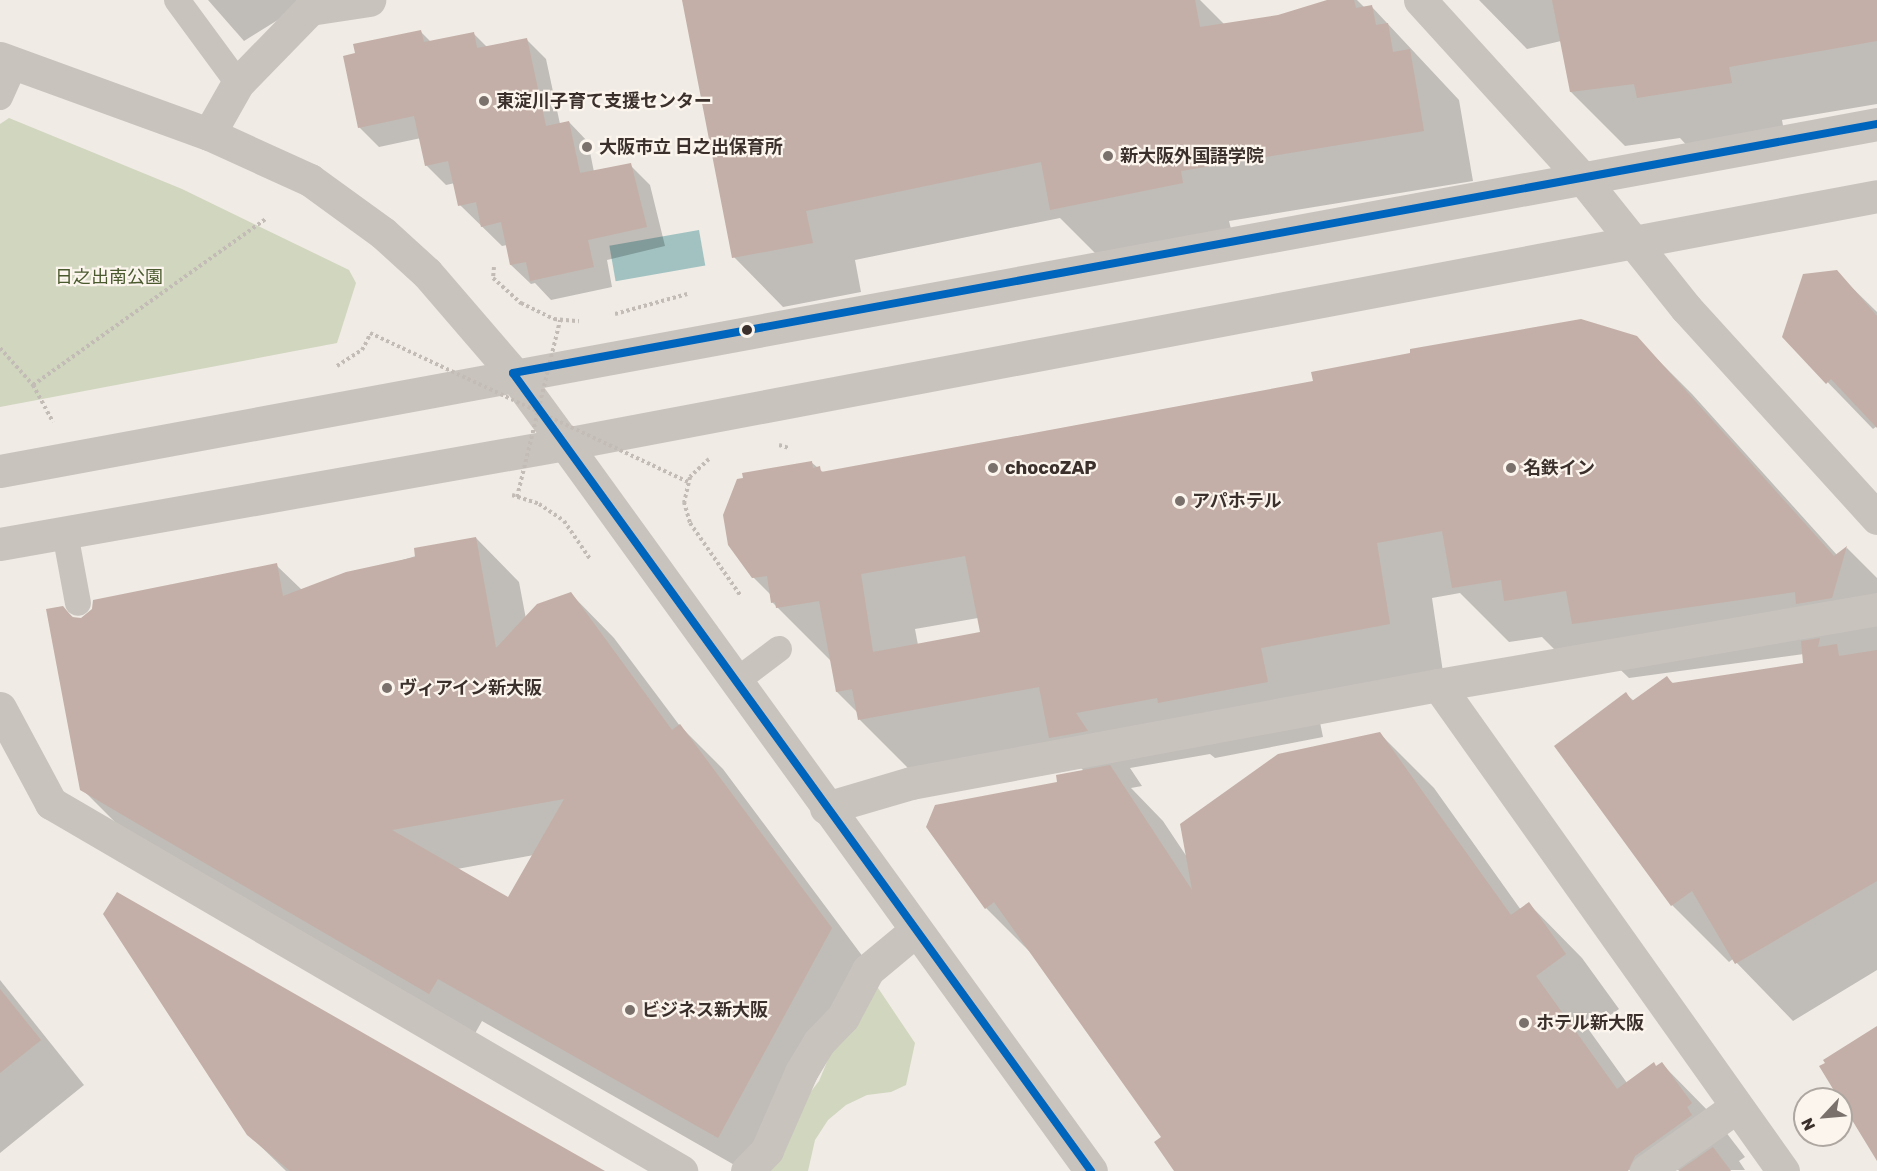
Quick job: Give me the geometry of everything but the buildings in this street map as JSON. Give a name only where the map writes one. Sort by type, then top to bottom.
[{"type":"street","points":[[209,134],[238,83],[307,5],[369,0]]},
{"type":"street","points":[[1420,0],[1583,179],[1686,308],[1877,518]]},
{"type":"street","points":[[7,61],[209,134],[310,180],[383,233],[427,273],[513,374],[565,444],[826,808],[1091,1171]]},
{"type":"street","points":[[0,471],[69,456],[1877,124]]},
{"type":"street","points":[[0,544],[565,444],[940,371],[1489,271],[1632,240],[1877,196]]},
{"type":"street","points":[[826,808],[911,783],[1438,685],[1877,609]]},
{"type":"street","points":[[1438,685],[1783,1171]]},
{"type":"street","points":[[0,708],[51,803],[681,1171]]},
{"type":"street","points":[[747,1171],[766,1150],[801,1072],[819,1042],[843,1017],[868,970],[916,930]]},
{"type":"street","points":[[1646,1171],[1736,1107]]},
{"type":"lane","points":[[177,0],[238,83]]},
{"type":"lane","points":[[0,97],[7,61]]},
{"type":"lane","points":[[65,533],[78,603]]},
{"type":"lane","points":[[735,682],[779,649]]},
{"type":"path","points":[[33,385],[266,219]]},
{"type":"path","points":[[494,267],[493,278],[521,303],[560,320],[589,320]]},
{"type":"path","points":[[611,315],[687,294]]},
{"type":"path","points":[[560,320],[515,496],[539,504],[564,521],[590,559]]},
{"type":"path","points":[[326,368],[362,350],[370,333],[689,480],[684,502],[690,523],[740,595]]},
{"type":"path","points":[[0,348],[33,385],[69,456]]},
{"type":"green space","name":"日之出南公園","points":[[9,118],[182,189],[349,270],[356,283],[337,343],[0,407],[0,124]]},
{"type":"green space","points":[[876,985],[915,1043],[906,1085],[891,1092],[867,1095],[846,1105],[828,1120],[815,1140],[808,1171],[765,1171],[796,1111],[819,1081],[832,1050],[848,1036]]},
{"type":"water","points":[[699,230],[705,265],[616,281],[609,246]]},
{"type":"transit line","points":[[1091,1171],[513,373],[1877,124]]},
{"type":"place","name":"東淀川子育て支援センター","points":[[484,101]]},
{"type":"place","name":"大阪市立 日之出保育所","points":[[587,147]]},
{"type":"place","name":"新大阪外国語学院","points":[[1108,156]]},
{"type":"place","name":"chocoZAP","points":[[993,468]]},
{"type":"place","name":"名鉄イン","points":[[1511,468]]},
{"type":"place","name":"アパホテル","points":[[1180,501]]},
{"type":"place","name":"ヴィアイン新大阪","points":[[387,688]]},
{"type":"place","name":"ビジネス新大阪","points":[[630,1010]]},
{"type":"place","name":"ホテル新大阪","points":[[1524,1023]]}]
